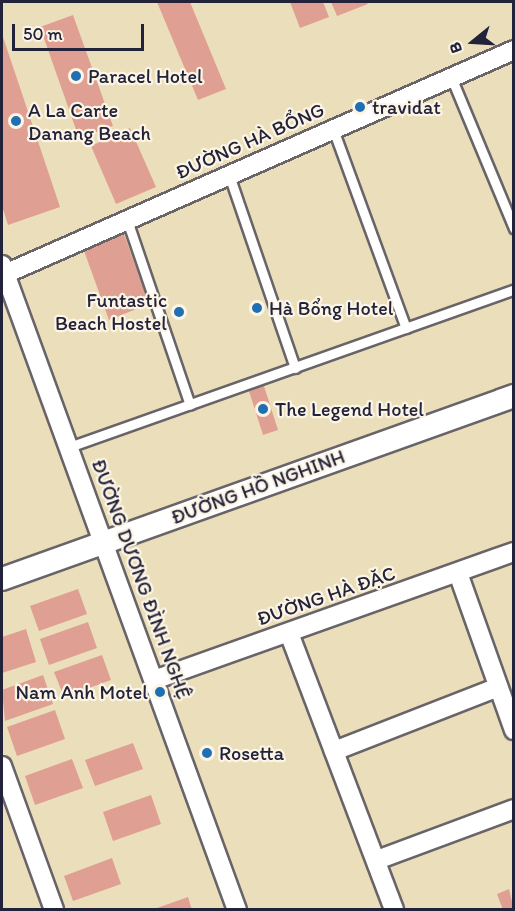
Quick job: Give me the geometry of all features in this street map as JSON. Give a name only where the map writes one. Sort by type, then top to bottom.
[{"type":"street","name":"ĐƯỜNG HÀ BỔNG","points":[[3,269],[127,220],[513,50]]},
{"type":"street","name":"ĐƯỜNG DƯƠNG ĐÌNH NGHỆ","points":[[3,269],[237,909]]},
{"type":"street","name":"ĐƯỜNG HỒ NGHINH","points":[[2,579],[513,396]]},
{"type":"street","name":"ĐƯỜNG HÀ ĐẶC","points":[[154,680],[513,552]]},
{"type":"street","points":[[458,573],[513,730]]},
{"type":"street","points":[[289,633],[394,909]]},
{"type":"street","points":[[334,751],[498,687]]},
{"type":"street","points":[[2,766],[54,909]]},
{"type":"street","points":[[377,860],[513,808]]},
{"type":"lane","points":[[451,77],[510,203],[513,228]]},
{"type":"lane","points":[[333,129],[406,328]]},
{"type":"lane","points":[[229,175],[295,368]]},
{"type":"lane","points":[[127,220],[190,405]]},
{"type":"lane","points":[[69,447],[513,289]]},
{"type":"building","points":[[157,2],[190,2],[226,89],[198,100]]},
{"type":"building","points":[[290,2],[323,2],[329,17],[300,28]]},
{"type":"building","points":[[331,2],[366,2],[368,4],[337,16]]},
{"type":"building","name":"Paracel Hotel","points":[[73,15],[113,126],[79,138],[40,27]]},
{"type":"building","name":"A La Carte Danang Beach","points":[[2,34],[60,207],[8,225],[2,206]]},
{"type":"building","points":[[130,128],[156,187],[116,204],[91,146]]},
{"type":"building","points":[[124,234],[149,304],[109,320],[83,248]]},
{"type":"building","name":"The Legend Hotel","points":[[263,383],[278,430],[263,435],[248,388]]},
{"type":"building","points":[[78,589],[87,614],[39,631],[30,606]]},
{"type":"building","points":[[88,622],[97,648],[49,665],[40,639]]},
{"type":"building","points":[[26,629],[36,662],[2,673],[2,637]]},
{"type":"building","points":[[102,655],[111,680],[64,697],[54,672]]},
{"type":"building","points":[[43,675],[53,704],[5,721],[2,690]]},
{"type":"building","points":[[55,710],[65,739],[17,756],[7,727]]},
{"type":"building","points":[[133,743],[143,769],[95,786],[85,760]]},
{"type":"building","points":[[72,759],[83,788],[35,805],[25,776]]},
{"type":"building","points":[[151,795],[161,824],[113,841],[103,812]]},
{"type":"building","points":[[112,858],[121,884],[73,901],[64,876]]},
{"type":"building","points":[[509,889],[514,910],[503,910],[497,894]]},
{"type":"building","points":[[188,897],[192,910],[154,910],[154,909]]},
{"type":"place","name":"Paracel Hotel","points":[[76,76]]},
{"type":"place","name":"travidat","points":[[360,107]]},
{"type":"place","name":"A La Carte Danang Beach","points":[[16,121]]},
{"type":"place","name":"Hà Bổng Hotel","points":[[257,308]]},
{"type":"place","name":"Funtastic Beach Hostel","points":[[179,312]]},
{"type":"place","name":"The Legend Hotel","points":[[263,409]]},
{"type":"place","name":"Nam Anh Motel","points":[[160,692]]},
{"type":"place","name":"Rosetta","points":[[207,753]]}]
